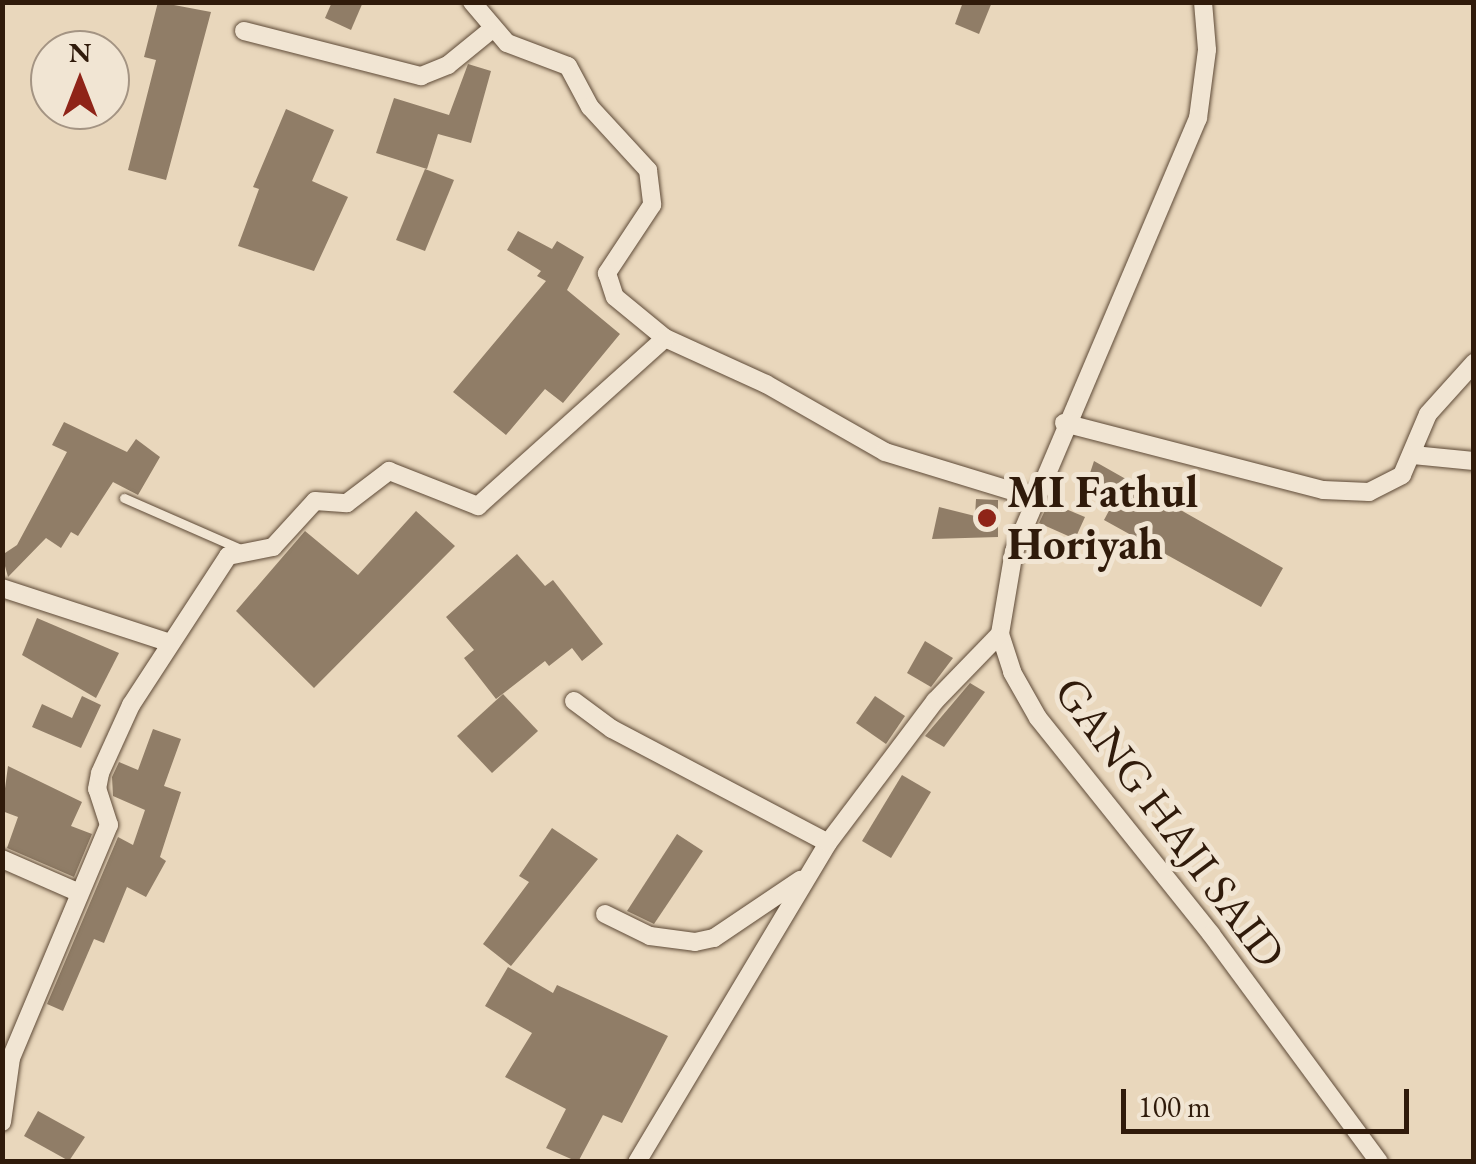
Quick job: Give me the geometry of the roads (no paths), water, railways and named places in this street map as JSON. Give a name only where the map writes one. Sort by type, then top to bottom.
[{"type":"street","points":[[472,2],[492,30],[518,49],[568,66],[590,106],[648,170],[652,205],[610,265],[607,283],[615,297],[665,338],[766,384],[886,452],[1036,498]]},
{"type":"street","name":"GANG HAJI SAID","points":[[1203,2],[1205,77],[1194,131],[1064,423],[1014,551],[1000,634],[1012,672],[1038,718],[1200,919],[1379,1162]]},
{"type":"street","points":[[244,32],[422,76],[448,66],[492,30]]},
{"type":"street","points":[[2,1122],[11,1058],[110,820],[97,789],[100,773],[170,643],[223,563],[242,550],[273,546],[316,501],[347,503],[389,472],[478,506],[665,338]]},
{"type":"street","points":[[1064,423],[1346,493],[1384,488],[1413,454],[1428,414],[1474,363]]},
{"type":"street","points":[[1413,454],[1474,461]]},
{"type":"street","points":[[2,588],[170,643]]},
{"type":"street","points":[[638,1162],[828,843],[936,701],[1000,634]]},
{"type":"street","points":[[574,701],[612,728],[828,843]]},
{"type":"street","points":[[2,859],[77,892]]},
{"type":"street","points":[[606,914],[676,943],[714,938],[808,873]]},
{"type":"lane","points":[[124,498],[242,550]]},
{"type":"place","name":"MI Fathul Horiyah","points":[[987,518]]}]
